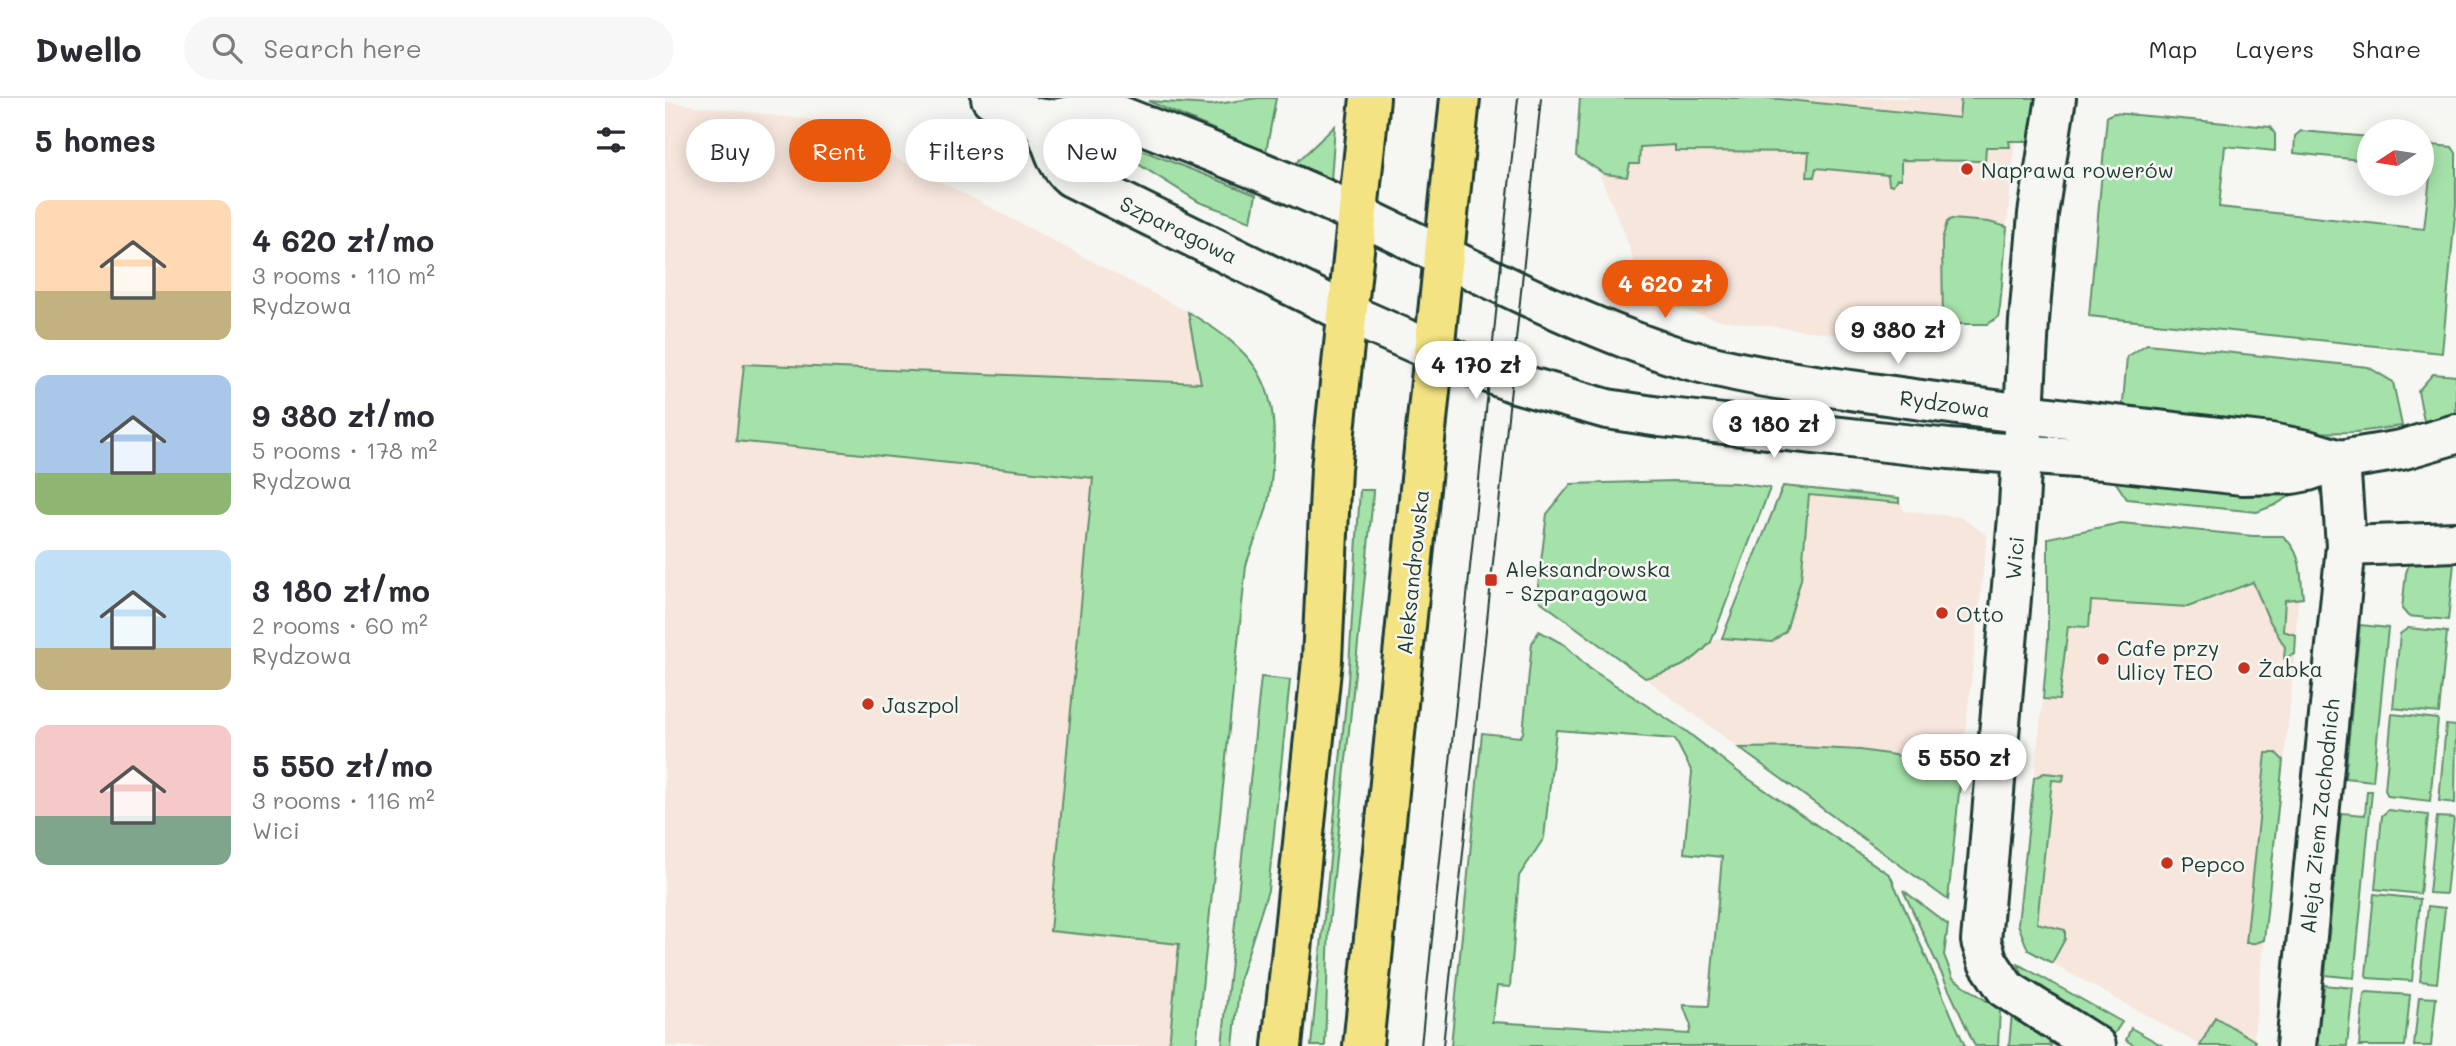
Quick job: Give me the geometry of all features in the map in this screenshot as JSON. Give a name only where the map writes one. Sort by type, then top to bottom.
[{"type":"main road","points":[[1282,1046],[1322,660],[1331,469],[1370,98]]},
{"type":"main road","name":"Aleksandrowska","points":[[1363,1046],[1460,98]]},
{"type":"street","points":[[991,98],[1040,119],[1062,117],[1106,104],[1105,110],[1268,174],[1358,214]]},
{"type":"street","name":"Wici","points":[[2056,98],[2038,214],[2019,506],[1981,941],[1988,962],[2006,989],[2096,1046]]},
{"type":"street","name":"Szparagowa","points":[[1040,119],[1058,162],[1070,177],[1347,313],[1433,351]]},
{"type":"street","name":"Rydzowa","points":[[1358,214],[1606,331],[1719,368],[1765,377],[2023,413],[2271,443],[2340,460]]},
{"type":"street","name":"Rydzowa","points":[[1433,351],[1511,382],[1607,409],[1929,447],[2104,460],[2242,475],[2292,474],[2340,460],[2401,450],[2456,434]]},
{"type":"street","name":"Aleja Ziem Zachodnich","points":[[2296,1046],[2346,546],[2340,460]]},
{"type":"street","points":[[2346,546],[2456,542]]},
{"type":"shaded area","points":[[1587,98],[2019,98],[1998,317],[1895,325],[1892,341],[1718,320],[1647,299],[1624,232],[1598,171]]},
{"type":"shaded area","name":"Jaszpol","points":[[665,102],[804,119],[789,119],[789,182],[891,182],[891,155],[905,163],[905,182],[942,182],[1188,312],[1201,383],[744,364],[736,440],[1093,478],[1050,930],[1179,943],[1169,1046],[665,1046]]},
{"type":"shaded area","points":[[1809,495],[1899,498],[1904,511],[1960,517],[1987,535],[1961,773],[1739,748],[1645,678],[1722,638]]},
{"type":"shaded area","points":[[2055,560],[2300,571],[2293,676],[2253,1046],[2202,1046],[2028,950],[2018,924],[2043,699]]},
{"type":"green space","points":[[1276,98],[1266,152],[1148,101],[1211,105]]},
{"type":"green space","points":[[1580,98],[1769,98],[1959,118],[1961,98],[2036,98],[2030,141],[2009,141],[2010,147],[1986,147],[1985,161],[1901,160],[1901,179],[1897,179],[1893,185],[1889,184],[1888,175],[1816,168],[1814,177],[1807,177],[1809,152],[1675,151],[1675,145],[1640,147],[1639,164],[1630,164],[1627,177],[1605,174],[1576,156]]},
{"type":"green space","points":[[2114,113],[2270,127],[2275,134],[2275,151],[2225,146],[2219,207],[2424,229],[2428,196],[2434,196],[2434,145],[2452,147],[2456,153],[2456,205],[2442,353],[2089,316],[2107,116]]},
{"type":"green space","points":[[1335,126],[1331,180],[1295,164]]},
{"type":"green space","points":[[2301,131],[2357,136],[2357,160],[2294,153],[2295,136]]},
{"type":"green space","points":[[1142,150],[1256,195],[1251,221],[1199,202],[1142,166]]},
{"type":"green space","points":[[1951,219],[1989,222],[2007,227],[2000,307],[1998,317],[1988,324],[1943,324],[1942,240],[1947,222]]},
{"type":"green space","points":[[1188,312],[1229,340],[1245,354],[1257,370],[1266,387],[1274,430],[1268,504],[1246,566],[1196,1046],[1169,1046],[1179,944],[1050,931],[1093,478],[736,441],[744,364],[1201,383]]},
{"type":"green space","points":[[2147,344],[2368,367],[2393,382],[2402,426],[2356,432],[2301,433],[2122,413],[2127,357]]},
{"type":"green space","points":[[2433,374],[2456,376],[2456,413],[2424,421],[2418,391]]},
{"type":"green space","points":[[2114,480],[2290,496],[2257,512],[2127,499]]},
{"type":"green space","points":[[1673,481],[1735,483],[1770,488],[1711,642],[1696,657],[1681,666],[1645,678],[1540,601],[1538,586],[1547,514],[1571,484]]},
{"type":"green space","points":[[1783,486],[1899,498],[1899,503],[1809,495],[1801,579],[1786,631],[1772,642],[1722,638]]},
{"type":"green space","points":[[1360,490],[1373,490],[1372,507],[1329,925],[1325,1046],[1311,1046],[1348,682]]},
{"type":"green space","points":[[2121,523],[2253,536],[2283,536],[2294,550],[2301,572],[2303,598],[2285,600],[2283,631],[2296,635],[2295,654],[2284,658],[2285,647],[2268,618],[2253,582],[2188,607],[2091,601],[2089,627],[2068,626],[2059,700],[2043,699],[2048,640],[2048,538]]},
{"type":"green space","points":[[2411,558],[2450,559],[2454,563],[2448,620],[2408,616],[2402,609],[2406,573]]},
{"type":"green space","points":[[2360,625],[2388,628],[2373,781],[2345,778]]},
{"type":"green space","points":[[2408,628],[2447,632],[2439,713],[2393,708],[2400,634]]},
{"type":"green space","points":[[1539,631],[1565,645],[1589,668],[1686,731],[1737,771],[1890,875],[1965,1046],[1451,1046],[1482,733],[1520,737],[1523,733],[1532,643]],"holes":[[[1556,730],[1675,739],[1692,772],[1684,853],[1722,857],[1709,1006],[1683,1005],[1691,1026],[1689,1034],[1492,1022],[1497,986],[1510,987],[1519,876],[1544,838]]]},
{"type":"green space","points":[[1261,677],[1290,680],[1268,890],[1240,978],[1233,1046],[1222,1046]]},
{"type":"green space","points":[[2392,714],[2438,719],[2430,801],[2388,796],[2385,790]]},
{"type":"green space","points":[[2446,725],[2456,726],[2455,803],[2439,801]]},
{"type":"green space","points":[[1739,748],[1860,750],[1921,759],[1961,773],[1948,900]]},
{"type":"green space","points":[[2266,753],[2276,753],[2283,760],[2264,940],[2246,943]]},
{"type":"green space","points":[[2044,773],[2064,775],[2063,781],[2052,780],[2037,923],[2065,930],[2065,939],[2052,963],[2028,950],[2018,924],[2034,778]]},
{"type":"green space","points":[[2367,791],[2372,791],[2354,978],[2325,975],[2341,813],[2365,815]]},
{"type":"green space","points":[[2388,810],[2428,815],[2420,894],[2375,889],[2382,816]]},
{"type":"green space","points":[[2437,817],[2454,818],[2446,894],[2429,893]]},
{"type":"green space","points":[[1903,890],[1948,925],[1944,955],[1953,978],[2000,1010],[1998,1046],[1975,1046]]},
{"type":"green space","points":[[2374,894],[2420,899],[2412,981],[2368,978],[2366,975]]},
{"type":"green space","points":[[2428,906],[2445,908],[2437,983],[2420,981]]},
{"type":"green space","points":[[2018,964],[2122,1022],[2114,1034],[2034,987],[2023,976]]},
{"type":"green space","points":[[2324,985],[2353,988],[2347,1046],[2317,1046]]},
{"type":"green space","points":[[2364,994],[2410,995],[2405,1046],[2359,1046]]},
{"type":"green space","points":[[2419,997],[2436,998],[2431,1046],[2414,1046]]},
{"type":"green space","points":[[2012,1014],[2040,1031],[2051,1046],[2009,1046]]},
{"type":"green space","points":[[2215,1017],[2255,1041],[2255,1046],[2200,1046]]},
{"type":"green space","points":[[2131,1028],[2163,1046],[2135,1046],[2126,1040]]},
{"type":"tram line","points":[[1421,1046],[1518,98]]},
{"type":"tram line","points":[[1443,1046],[1541,98]]},
{"type":"place","name":"Naprawa rowerów","points":[[1967,169]]},
{"type":"place","name":"Aleksandrowska - Szparagowa","points":[[1491,580]]},
{"type":"place","name":"Otto","points":[[1942,613]]},
{"type":"place","name":"Cafe przy Ulicy TEO","points":[[2103,659]]},
{"type":"place","name":"Żabka","points":[[2244,668]]},
{"type":"place","name":"Jaszpol","points":[[868,704]]},
{"type":"place","name":"Pepco","points":[[2167,863]]}]
